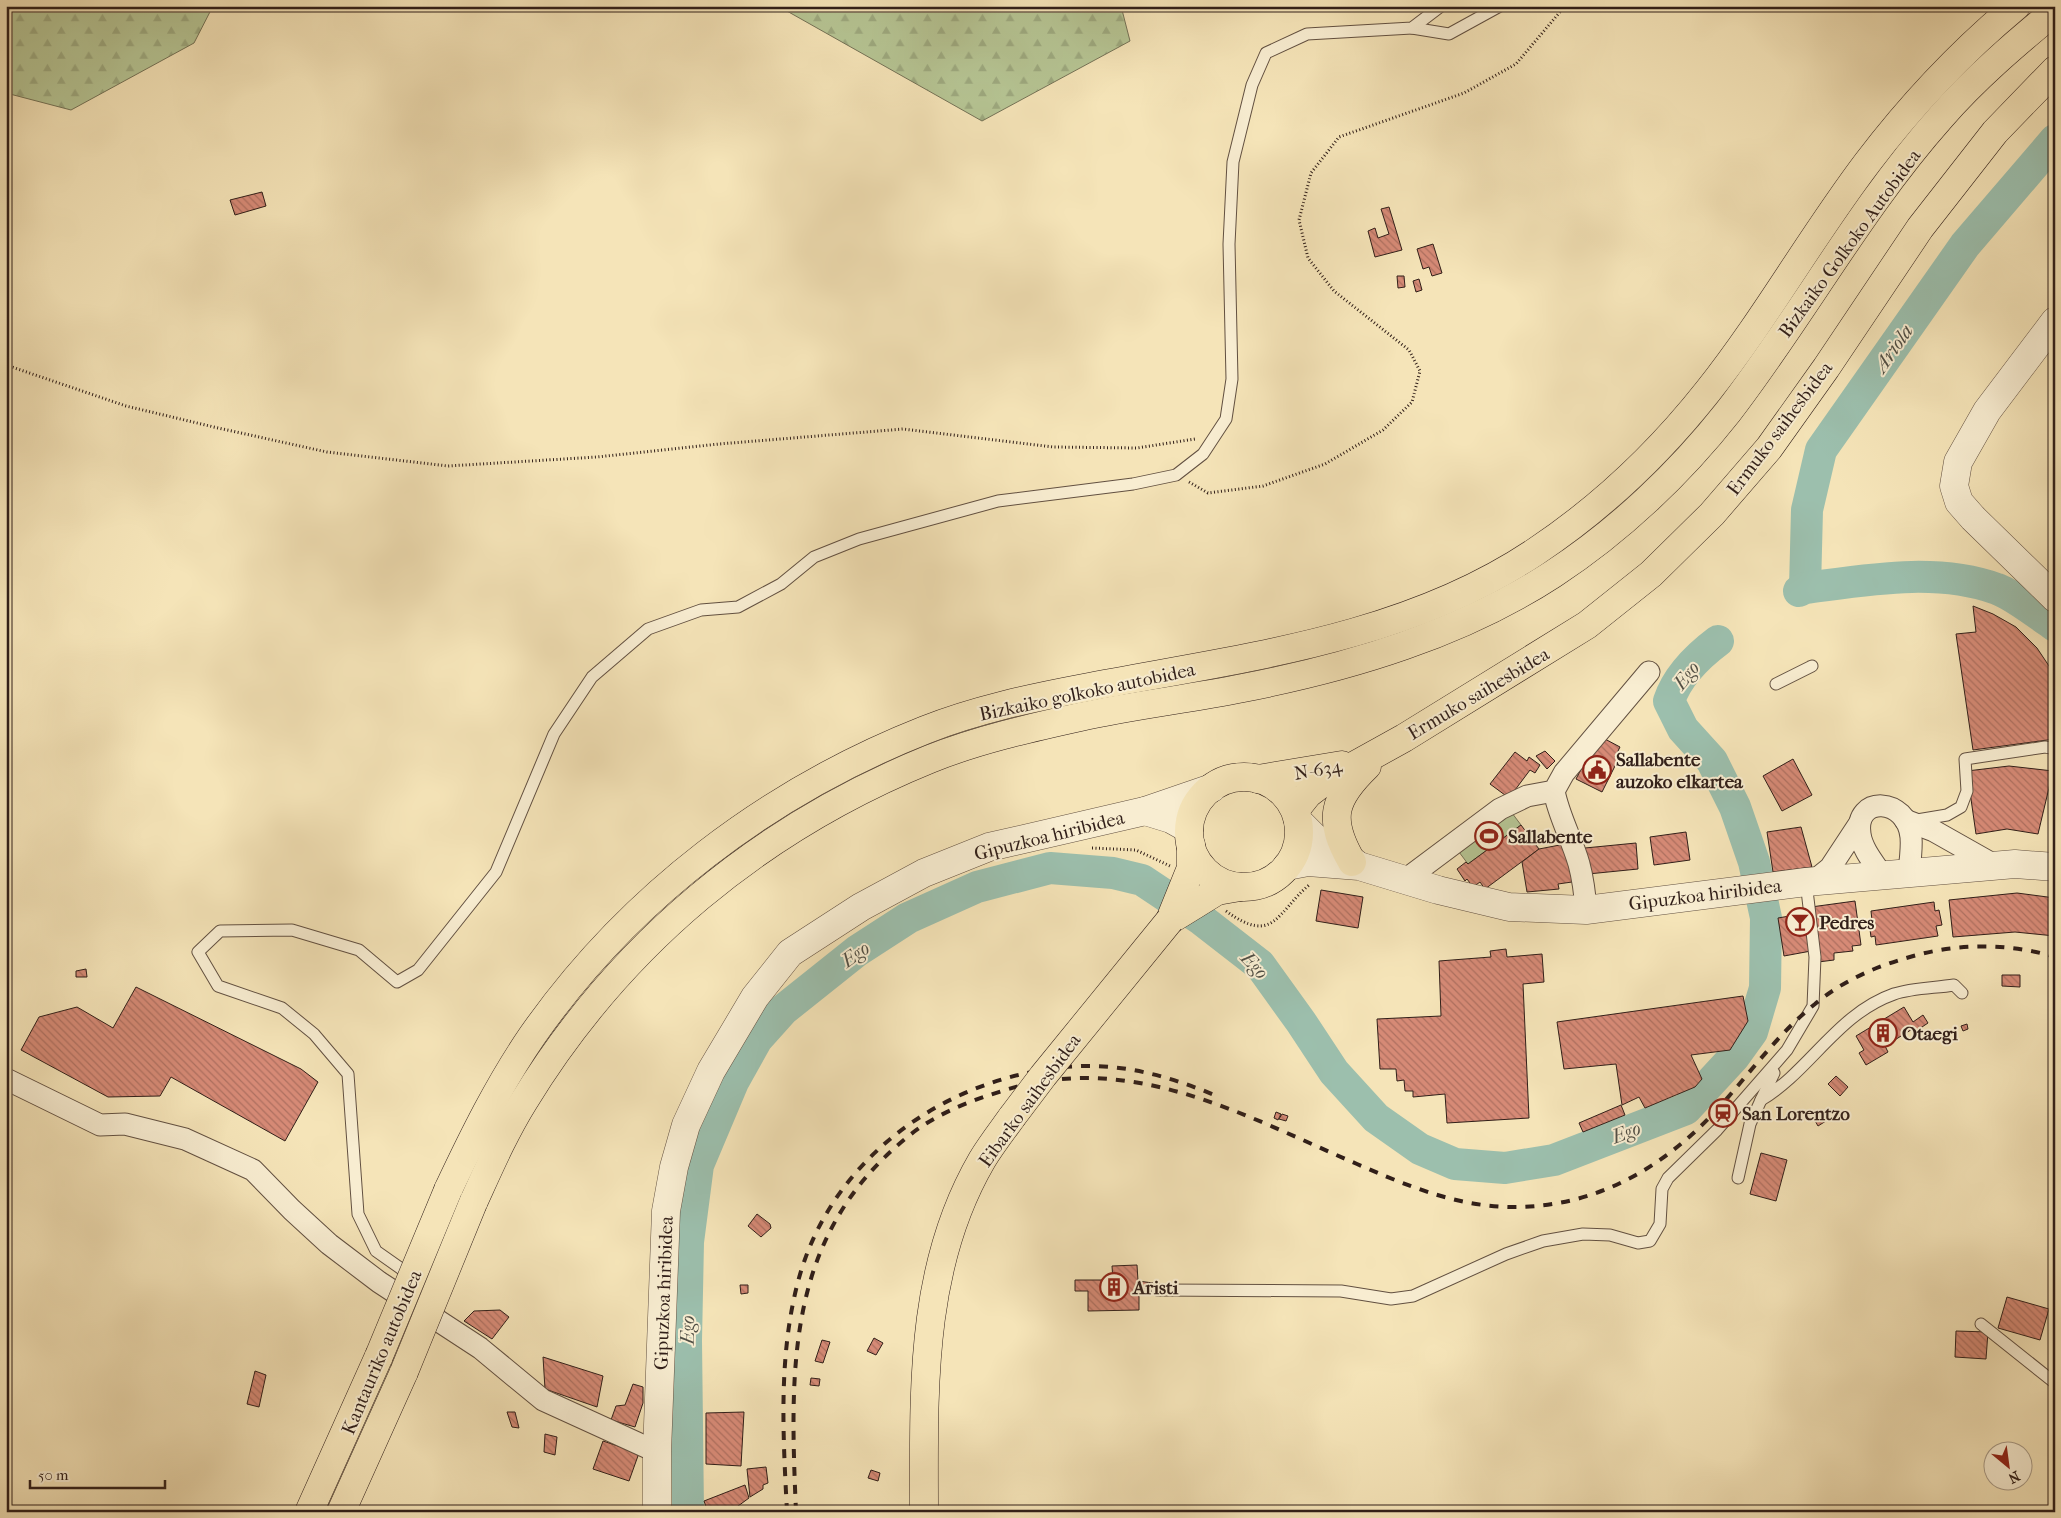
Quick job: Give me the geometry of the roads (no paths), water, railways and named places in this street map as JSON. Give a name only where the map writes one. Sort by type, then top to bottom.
[{"type":"highway","name":"Bizkaiko Golkoko Autobidea","points":[[1641,467],[1708,391],[1867,163],[1920,97],[2016,6]]},
{"type":"highway","name":"Bizkaiko Golkoko Autobidea","points":[[1658,488],[1725,415],[1895,176],[1941,117],[2007,51],[2055,11]]},
{"type":"highway","name":"Ermuko saihesbidea","points":[[1359,762],[1404,738],[1587,625],[1650,574],[1712,514],[1769,448],[1826,368],[1920,228],[1995,132],[2055,70]]},
{"type":"highway","name":"Bizkaiko golkoko autobidea","points":[[448,1190],[496,1093],[532,1036],[587,965],[658,894],[689,867],[728,836],[793,794],[865,756],[911,736],[992,709],[1077,689],[1316,644],[1388,622],[1446,600],[1531,554],[1587,515],[1641,467]]},
{"type":"highway","name":"Bizkaiko golkoko autobidea","points":[[473,1203],[497,1150],[522,1104],[553,1056],[606,988],[674,916],[749,856],[808,818],[875,783],[934,757],[1002,736],[1081,717],[1244,688],[1323,670],[1399,648],[1459,625],[1554,573],[1607,535],[1658,488]]},
{"type":"highway","points":[[1356,864],[1342,846],[1338,830],[1337,813],[1340,796],[1349,783],[1369,764],[1404,738]]},
{"type":"highway","name":"N-634","points":[[1258,779],[1359,762]]},
{"type":"highway","name":"N-634","points":[[1190,837],[1193,813],[1200,799],[1212,788],[1226,780],[1242,777],[1258,779],[1272,785],[1284,795],[1297,815],[1308,794],[1321,784],[1359,762]]},
{"type":"highway","points":[[1185,887],[1217,891],[1258,885],[1274,878],[1287,866],[1295,853],[1299,837],[1297,815]]},
{"type":"highway","points":[[1190,837],[1197,861],[1208,874],[1223,883],[1240,887]]},
{"type":"highway","name":"Eibarko saihesbidea","points":[[924,1512],[924,1386],[928,1329],[935,1283],[946,1244],[961,1203],[982,1160],[1012,1117],[1170,920],[1185,887],[1191,868],[1190,837]]},
{"type":"highway","name":"Kantauriko autobidea","points":[[309,1512],[379,1356],[448,1190]]},
{"type":"highway","name":"Kantauriko autobidea","points":[[341,1512],[404,1372],[473,1203]]},
{"type":"street","points":[[2055,321],[1987,411],[1958,462],[1954,486],[1959,502],[2055,598]]},
{"type":"street","points":[[1586,910],[1580,866],[1570,837],[1558,813],[1554,791],[1564,773],[1649,672]]},
{"type":"street","name":"Gipuzkoa hiribidea","points":[[657,1512],[657,1452],[666,1211],[674,1167],[686,1125],[711,1071],[755,996],[790,953],[861,907],[924,873],[989,847],[1145,811],[1212,788]]},
{"type":"street","points":[[1405,880],[1500,809],[1527,796],[1554,791]]},
{"type":"street","points":[[1801,882],[1830,868],[1864,814],[1874,807],[1885,804],[1896,808],[1905,820],[1911,836],[1909,872]]},
{"type":"street","points":[[1145,811],[1171,819],[1190,837]]},
{"type":"street","points":[[1297,815],[1318,840],[1356,864]]},
{"type":"street","points":[[1905,820],[1934,831],[1996,866]]},
{"type":"street","points":[[1859,824],[1864,848],[1882,875]]},
{"type":"street","points":[[1287,866],[1308,862],[1356,864]]},
{"type":"street","name":"Gipuzkoa hiribidea","points":[[1356,864],[1405,880],[1509,907],[1586,910],[1801,882],[1909,872],[2015,864],[2055,867]]},
{"type":"street","points":[[6,1079],[100,1125],[125,1124],[185,1139],[253,1170],[329,1244],[379,1282],[480,1348],[543,1400],[657,1452]]},
{"type":"lane","points":[[1412,28],[1441,6]]},
{"type":"lane","points":[[426,1313],[425,1295],[420,1282],[376,1251],[358,1214],[348,1074],[314,1034],[282,1008],[218,986],[198,952],[220,931],[292,930],[359,950],[396,982],[418,970],[496,872],[554,734],[592,677],[648,629],[701,610],[738,608],[781,584],[814,557],[859,539],[998,502],[1133,484],[1176,475],[1203,454],[1226,419],[1232,379],[1230,244],[1233,162],[1252,85],[1266,53],[1307,34],[1412,28],[1449,34],[1484,17],[1500,6]]},
{"type":"lane","points":[[1776,684],[1812,666]]},
{"type":"lane","points":[[1905,820],[1947,815],[1961,807],[1967,791],[1965,759],[2045,747],[2055,749]]},
{"type":"lane","points":[[1738,1178],[1750,1124],[1767,1084],[1813,1006],[1815,957],[1801,882]]},
{"type":"lane","points":[[1761,1100],[1779,1090],[1836,1030],[1864,1008],[1895,994],[1954,985],[1962,993]]},
{"type":"lane","points":[[1157,1290],[1341,1291],[1391,1299],[1413,1296],[1506,1254],[1544,1241],[1583,1234],[1610,1235],[1638,1243],[1650,1241],[1660,1224],[1662,1189],[1668,1178],[1717,1130],[1787,1050]]},
{"type":"lane","points":[[1980,1324],[2055,1383]]},
{"type":"waterway","name":"Ariola","points":[[1805,588],[1807,510],[1821,450],[1965,245],[2055,140]]},
{"type":"waterway","name":"Ego","points":[[1799,591],[1805,588],[1877,579],[1901,577],[1950,578],[1974,582],[1997,589],[2010,595],[2055,626]]},
{"type":"waterway","name":"Ego","points":[[688,1512],[686,1341],[688,1242],[698,1165],[733,1082],[757,1039],[783,1010],[857,951],[908,918],[977,887],[1050,868],[1113,873],[1142,880],[1202,920],[1260,965],[1334,1072],[1376,1118],[1420,1149],[1455,1164],[1505,1168],[1554,1160],[1686,1109],[1734,1057],[1752,1032],[1765,988],[1766,918],[1754,862],[1735,807],[1712,761],[1683,729],[1669,701],[1683,675],[1703,653],[1718,641]]},
{"type":"railway","points":[[796,1512],[794,1459],[796,1358],[803,1309],[816,1263],[836,1219],[866,1178],[916,1130],[951,1110],[1002,1091],[1049,1080],[1095,1078],[1141,1083],[1185,1094],[1228,1109],[1385,1176],[1438,1195],[1464,1202],[1491,1206],[1547,1205],[1577,1199],[1619,1184],[1675,1149],[1692,1135],[1723,1103],[1790,1026],[1827,995],[1852,979],[1878,967],[1907,958],[1937,950],[1954,948],[2005,947],[2055,957]]},
{"type":"railway","points":[[787,1512],[784,1394],[785,1365],[792,1307],[799,1278],[816,1233],[840,1192],[871,1157],[907,1126],[947,1102],[990,1083],[1036,1071],[1084,1066],[1119,1068],[1153,1074],[1187,1084],[1219,1097]]},
{"type":"place","name":"Sallabente auzoko elkartea","points":[[1597,770]]},
{"type":"place","name":"Sallabente","points":[[1489,836]]},
{"type":"place","name":"Pedres","points":[[1800,922]]},
{"type":"place","name":"Otaegi","points":[[1883,1033]]},
{"type":"place","name":"San Lorentzo","points":[[1723,1113]]},
{"type":"place","name":"Aristi","points":[[1114,1287]]}]
